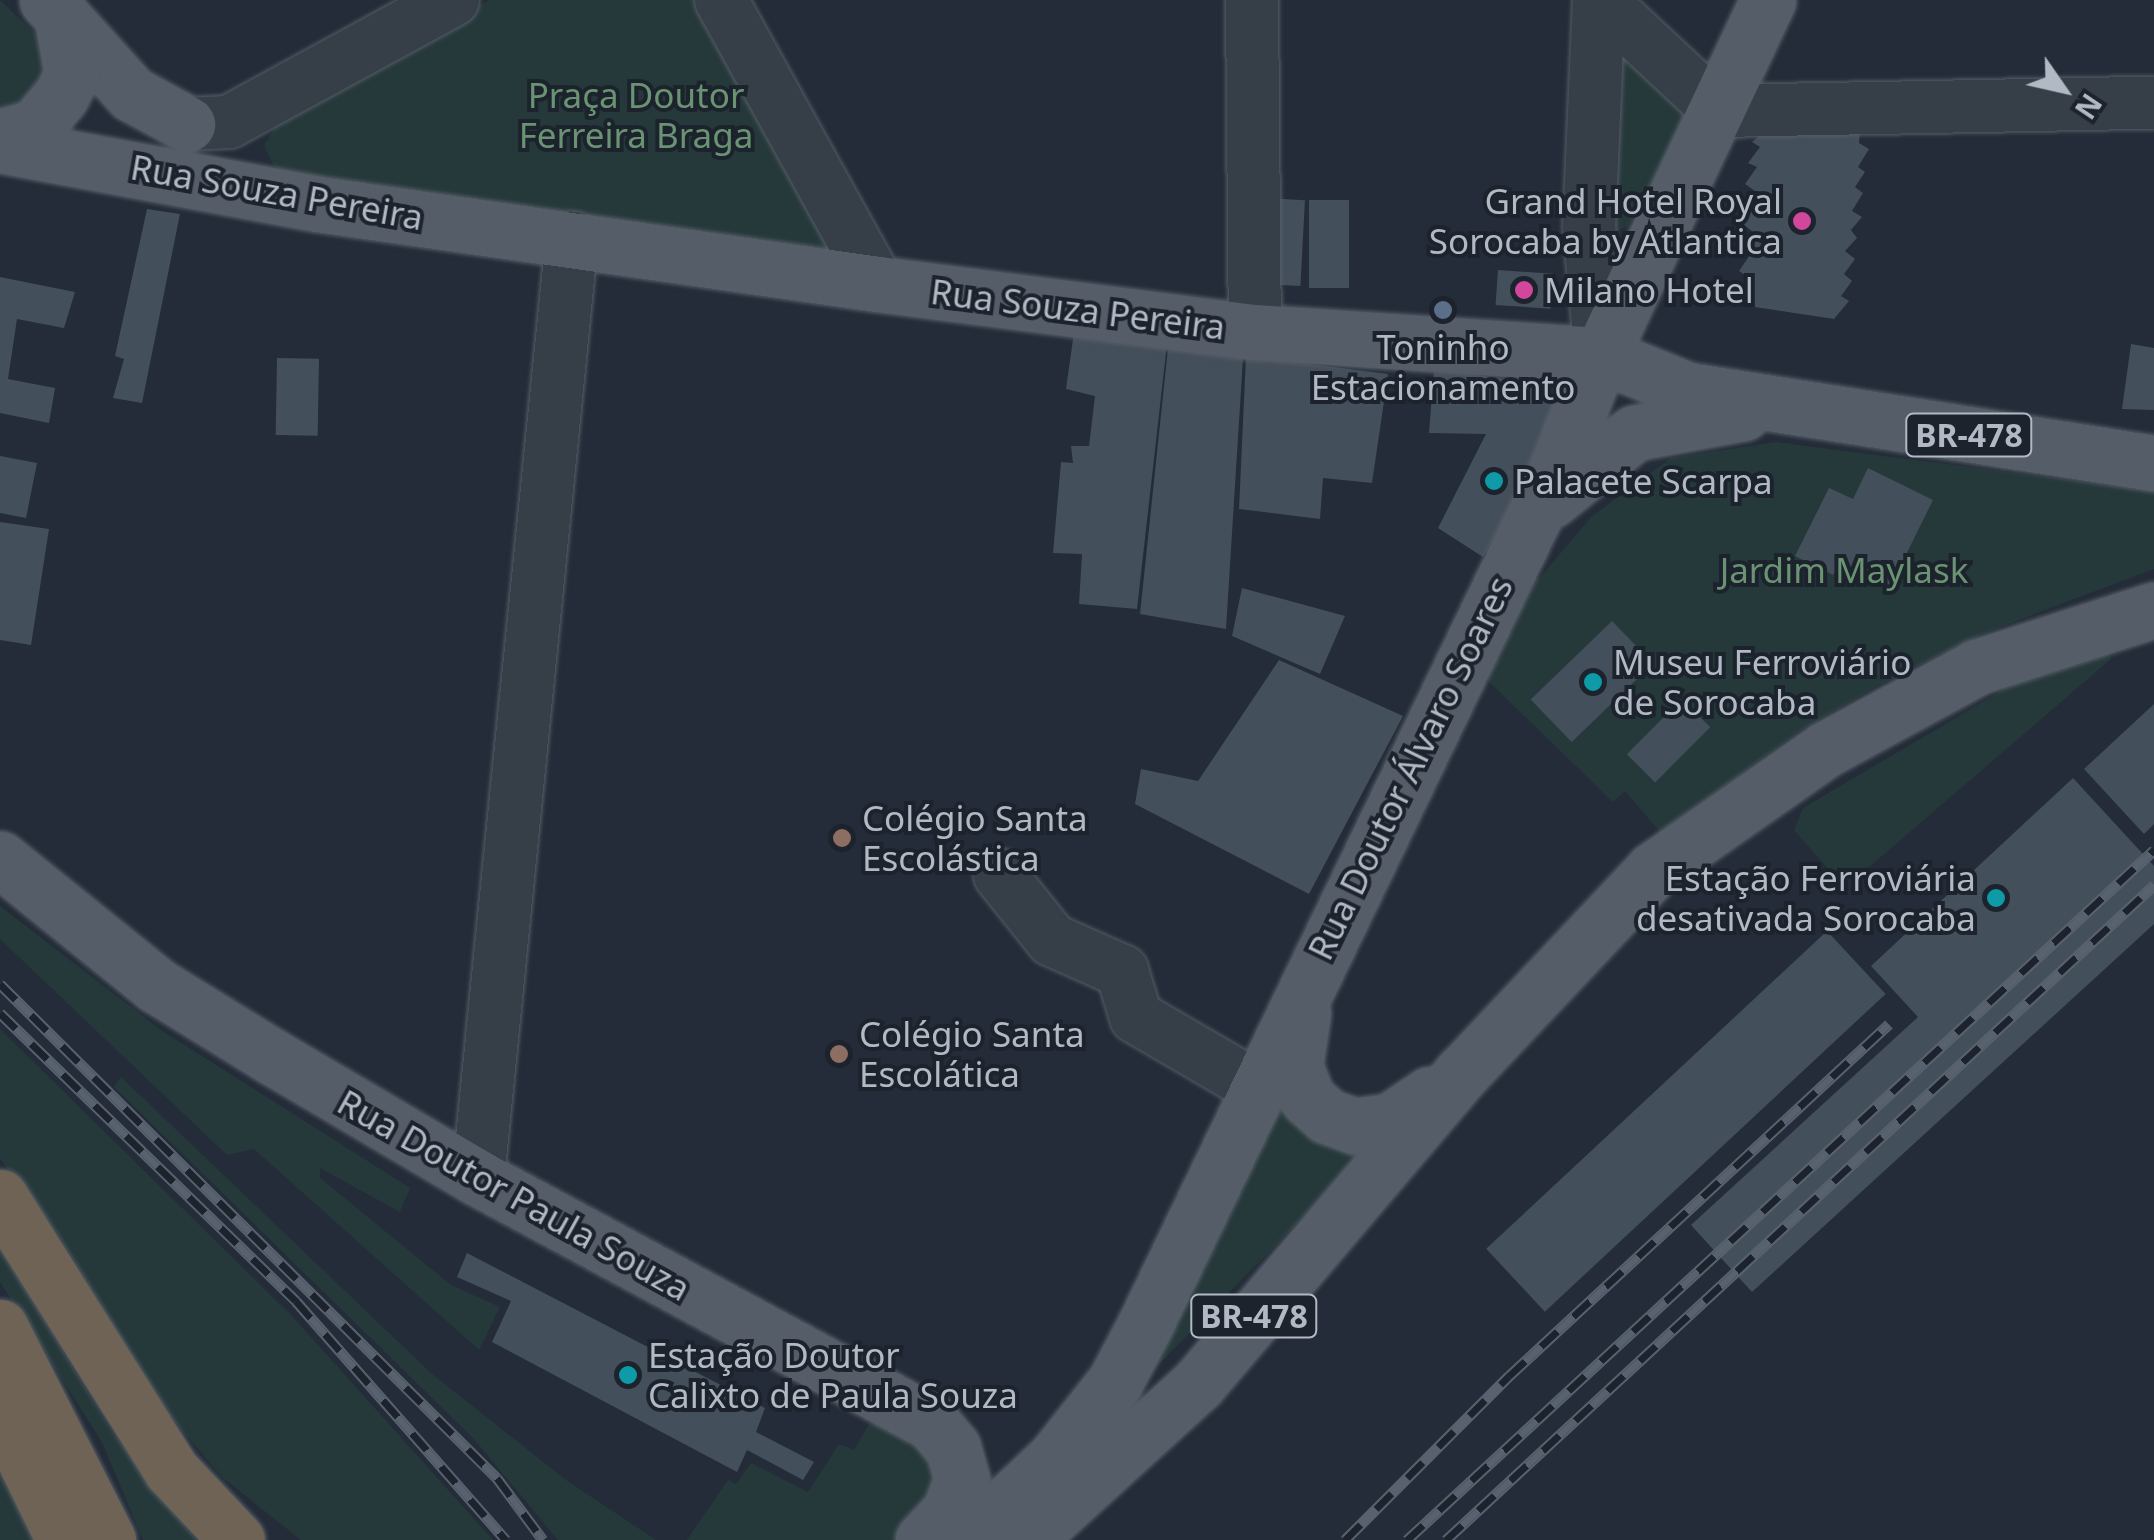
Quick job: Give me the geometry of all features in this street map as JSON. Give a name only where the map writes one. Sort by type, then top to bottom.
[{"type":"highway","points":[[0,1197],[170,1470],[237,1540]]},
{"type":"highway","points":[[0,1327],[108,1540]]},
{"type":"highway","points":[[0,1409],[64,1540]]},
{"type":"highway","points":[[170,1470],[264,1540]]},
{"type":"main road","name":"Rua Doutor Álvaro Soares","points":[[1016,1523],[1055,1458],[1115,1382],[1518,542],[1555,473],[1602,356],[1768,0]]},
{"type":"main road","points":[[54,9],[132,94],[187,124]]},
{"type":"main road","points":[[0,137],[35,127],[61,96],[72,74],[54,9]]},
{"type":"main road","name":"Rua Souza Pereira","points":[[0,145],[318,204],[878,284],[1255,332],[1602,356],[1687,390],[2151,464]]},
{"type":"main road","name":"BR-478","points":[[1518,542],[1579,471],[1634,433],[1792,407]]},
{"type":"main road","name":"BR-478","points":[[954,1540],[1016,1523],[1198,1384],[1462,1072],[1653,870],[1826,749],[1977,667],[2154,585]]},
{"type":"main road","points":[[1977,667],[2154,610]]},
{"type":"main road","name":"Rua Doutor Paula Souza","points":[[0,859],[156,985],[478,1178],[932,1424],[953,1448],[962,1478],[950,1511],[923,1540]]},
{"type":"main road","points":[[1307,984],[1296,1066],[1306,1098],[1327,1116],[1354,1126],[1390,1121],[1462,1072]]},
{"type":"street","points":[[187,124],[228,122],[453,0]]},
{"type":"street","points":[[722,0],[878,284]]},
{"type":"street","points":[[1252,0],[1255,332]]},
{"type":"street","points":[[1600,0],[1719,111],[2154,104]]},
{"type":"street","points":[[1600,0],[1589,226],[1602,356]]},
{"type":"street","points":[[478,1178],[572,238]]},
{"type":"street","points":[[1000,875],[1046,936],[1122,971],[1136,1018],[1258,1088]]},
{"type":"green space","points":[[0,0],[45,43],[48,80],[0,121]]},
{"type":"green space","name":"Praça Doutor Ferreira Braga","points":[[489,0],[706,0],[850,265],[296,180],[274,166],[264,146],[280,118]]},
{"type":"green space","points":[[1613,30],[1695,110],[1628,226],[1614,232]]},
{"type":"green space","name":"Jardim Maylask","points":[[1777,442],[2154,491],[2154,569],[1982,634],[1875,687],[1798,732],[1661,833],[1625,791],[1613,802],[1481,674],[1532,587],[1591,517],[1671,458]]},
{"type":"green space","points":[[2108,646],[2111,659],[1854,880],[1830,871],[1794,830],[1803,808],[2008,687]]},
{"type":"green space","points":[[0,906],[161,1030],[410,1188],[400,1212],[320,1168],[320,1178],[451,1285],[500,1307],[479,1350],[254,1149],[227,1155],[0,939]]},
{"type":"green space","points":[[0,1029],[292,1316],[493,1540],[301,1540],[223,1478],[163,1408],[55,1229],[0,1159]]},
{"type":"green space","points":[[121,1077],[432,1374],[566,1480],[656,1540],[558,1540],[474,1439],[114,1087]]},
{"type":"green space","points":[[1270,1096],[1305,1133],[1331,1148],[1376,1143],[1059,1466]]},
{"type":"green space","points":[[0,1247],[112,1433],[197,1540],[143,1540],[102,1442],[0,1282]]},
{"type":"green space","points":[[878,1409],[920,1437],[934,1469],[929,1503],[897,1540],[687,1540],[728,1480],[736,1484],[751,1463],[808,1492],[839,1444],[854,1450]]},
{"type":"green space","points":[[0,1431],[49,1540],[0,1540]]},
{"type":"building","name":"Grand Hotel Royal Sorocaba by Atlantica","points":[[1768,128],[1860,131],[1859,143],[1869,149],[1858,167],[1865,172],[1855,187],[1863,193],[1852,211],[1862,217],[1851,230],[1857,238],[1845,251],[1855,259],[1844,274],[1852,281],[1841,296],[1849,301],[1834,319],[1748,306],[1740,290],[1749,278],[1739,271],[1750,255],[1741,248],[1753,232],[1744,225],[1755,191],[1745,184],[1757,167],[1748,163],[1760,147],[1752,142]]},
{"type":"building","points":[[1264,198],[1305,200],[1300,286],[1259,284]]},
{"type":"building","points":[[1309,200],[1349,200],[1349,288],[1309,288]]},
{"type":"building","points":[[147,209],[180,214],[142,403],[113,398],[124,359],[115,356]]},
{"type":"building","name":"Milano Hotel","points":[[1498,270],[1553,274],[1550,309],[1496,305]]},
{"type":"building","points":[[0,277],[75,292],[64,328],[17,319],[8,379],[55,388],[49,423],[0,413]]},
{"type":"building","points":[[1075,325],[1168,335],[1137,609],[1079,604],[1082,554],[1053,553],[1061,462],[1073,463],[1071,446],[1089,446],[1095,396],[1066,389]]},
{"type":"building","points":[[2131,344],[2154,348],[2154,410],[2122,409]]},
{"type":"building","points":[[1168,348],[1243,358],[1226,629],[1140,614]]},
{"type":"building","points":[[1246,356],[1388,374],[1372,483],[1323,478],[1320,519],[1239,509]]},
{"type":"building","points":[[277,358],[319,359],[318,436],[276,435]]},
{"type":"building","name":"Palacete Scarpa","points":[[1434,369],[1562,387],[1570,405],[1483,557],[1438,528],[1486,434],[1429,433]]},
{"type":"building","points":[[0,456],[37,463],[26,518],[0,513]]},
{"type":"building","points":[[1868,468],[1933,500],[1890,587],[1840,562],[1833,575],[1795,556],[1829,488],[1853,499]]},
{"type":"building","points":[[0,522],[49,529],[31,645],[0,640]]},
{"type":"building","points":[[1242,588],[1345,616],[1320,674],[1232,636]]},
{"type":"building","name":"Museu Ferroviário de Sorocaba","points":[[1612,621],[1653,663],[1572,742],[1531,699]]},
{"type":"building","points":[[1279,660],[1403,716],[1309,894],[1135,804],[1141,769],[1198,781]]},
{"type":"building","points":[[1682,699],[1710,727],[1655,782],[1627,754]]},
{"type":"building","points":[[2154,704],[2154,824],[2144,834],[2084,769]]},
{"type":"building","points":[[2073,778],[2154,866],[2154,924],[1752,1292],[1691,1225],[1918,1017],[1871,966]]},
{"type":"building","points":[[1827,931],[1886,994],[1545,1312],[1486,1249]]},
{"type":"building","name":"Estação Doutor Calixto de Paula Souza","points":[[467,1253],[765,1408],[756,1432],[814,1462],[803,1480],[747,1450],[737,1472],[492,1342],[511,1301],[457,1277]]},
{"type":"railway","points":[[1407,1540],[2154,850]]},
{"type":"railway","points":[[1446,1540],[2154,885]]},
{"type":"railway","points":[[0,984],[497,1478],[543,1540]]},
{"type":"railway","points":[[0,1013],[296,1301],[506,1540]]},
{"type":"railway","points":[[1345,1540],[1509,1376],[1889,1024]]},
{"type":"place","name":"Grand Hotel Royal Sorocaba by Atlantica","points":[[1802,221]]},
{"type":"place","name":"Milano Hotel","points":[[1524,290]]},
{"type":"place","name":"Toninho Estacionamento","points":[[1443,310]]},
{"type":"place","name":"Palacete Scarpa","points":[[1494,481]]},
{"type":"place","name":"Museu Ferroviário de Sorocaba","points":[[1593,682]]},
{"type":"place","name":"Colégio Santa Escolástica","points":[[842,838]]},
{"type":"place","name":"Estação Ferroviária desativada Sorocaba","points":[[1996,898]]},
{"type":"place","name":"Colégio Santa Escolática","points":[[839,1054]]},
{"type":"place","name":"Estação Doutor Calixto de Paula Souza","points":[[628,1375]]}]
